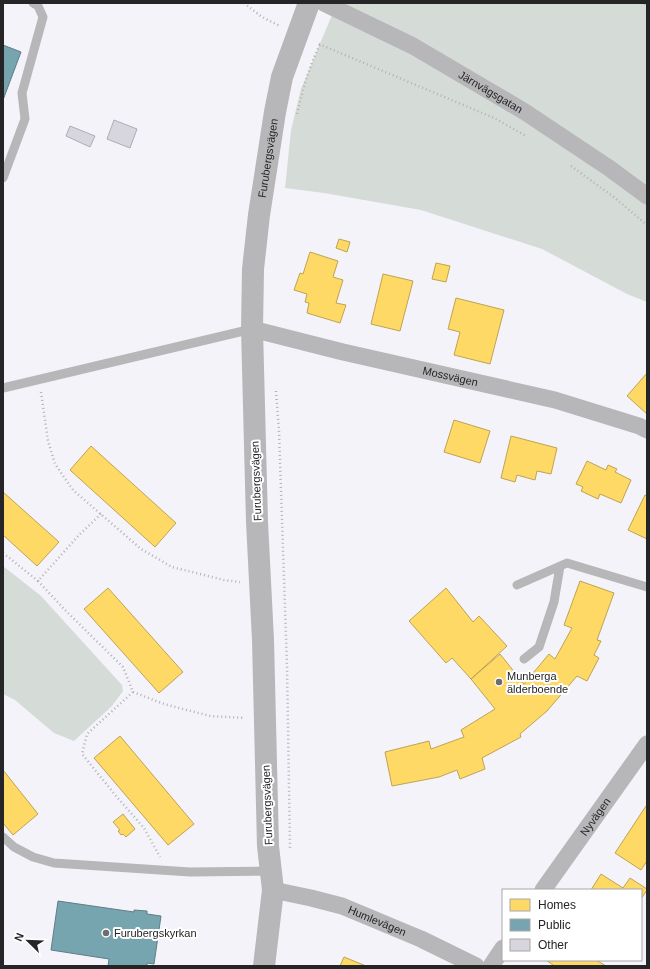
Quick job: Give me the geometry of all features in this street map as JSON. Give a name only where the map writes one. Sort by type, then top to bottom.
[{"type":"street","name":"Furubergsvägen","points":[[264,966],[272,880],[268,846],[263,640],[257,522],[252,329],[253,269],[262,192],[274,112],[282,77],[309,3]]},
{"type":"street","name":"Järnvägsgatan","points":[[324,3],[413,46],[525,112],[609,168],[647,196]]},
{"type":"street","name":"Mossvägen","points":[[252,329],[343,352],[555,400],[639,426],[647,430]]},
{"type":"street","name":"Nyvägen","points":[[544,889],[647,744]]},
{"type":"street","name":"Humlevägen","points":[[272,880],[311,898],[342,906],[422,939],[476,966]]},
{"type":"street","points":[[491,966],[502,950]]},
{"type":"lane","points":[[3,178],[25,118],[22,93],[43,17],[38,6],[33,3]]},
{"type":"lane","points":[[3,388],[252,329]]},
{"type":"lane","points":[[517,585],[567,563],[647,587]]},
{"type":"lane","points":[[524,660],[539,647],[554,602],[560,566]]},
{"type":"lane","points":[[3,837],[14,847],[33,857],[54,863],[190,872],[272,880]]},
{"type":"path","points":[[297,114],[305,81],[312,60],[320,44],[494,118],[528,137]]},
{"type":"path","points":[[566,162],[615,198],[647,225]]},
{"type":"path","points":[[39,380],[48,441],[55,464],[73,490],[141,549],[172,567],[224,580],[244,582],[284,579]]},
{"type":"path","points":[[275,386],[279,432],[287,666],[290,851]]},
{"type":"path","points":[[38,581],[79,535],[101,514]]},
{"type":"path","points":[[3,553],[38,581],[66,612],[123,667],[133,692],[164,704],[210,716],[265,718]]},
{"type":"path","points":[[133,692],[87,734],[82,754],[144,828],[169,871]]},
{"type":"shaded area","points":[[337,3],[647,3],[647,302],[627,294],[542,249],[421,210],[324,193],[285,188],[291,130],[301,89]]},
{"type":"shaded area","points":[[3,566],[41,596],[122,685],[123,691],[112,706],[74,741],[54,733],[15,700],[3,694]]},
{"type":"building: Homes","points":[[339,239],[350,242],[347,252],[336,248]]},
{"type":"building: Homes","points":[[310,252],[338,261],[333,277],[343,280],[336,303],[346,305],[340,323],[307,313],[309,303],[305,302],[307,294],[294,290],[300,273],[303,274]]},
{"type":"building: Homes","points":[[436,263],[450,266],[446,282],[432,279]]},
{"type":"building: Homes","points":[[383,274],[413,281],[400,331],[371,324]]},
{"type":"building: Homes","points":[[456,298],[504,310],[490,364],[454,355],[460,332],[448,329]]},
{"type":"building: Homes","points":[[647,373],[647,414],[627,396]]},
{"type":"building: Homes","points":[[454,420],[490,431],[480,463],[444,452]]},
{"type":"building: Homes","points":[[511,436],[557,448],[551,474],[537,471],[535,480],[517,475],[515,482],[501,478]]},
{"type":"building: Homes","points":[[91,446],[176,523],[155,547],[70,470]]},
{"type":"building: Homes","points":[[587,461],[606,470],[608,465],[617,469],[615,472],[631,480],[621,503],[600,494],[598,499],[581,491],[583,487],[576,484]]},
{"type":"building: Homes","points":[[3,492],[59,542],[37,566],[3,535]]},
{"type":"building: Homes","points":[[645,495],[647,496],[647,539],[628,530]]},
{"type":"building: Homes","name":"Munberga älderboende","points":[[580,581],[614,593],[597,640],[601,641],[594,655],[599,658],[587,681],[577,676],[547,711],[520,734],[521,737],[482,758],[485,769],[460,779],[457,770],[439,777],[392,786],[385,752],[429,741],[431,749],[464,737],[461,730],[495,709],[471,679],[500,654],[524,684],[549,654],[555,659],[572,628],[564,625]]},
{"type":"building: Homes","points":[[108,588],[183,672],[159,693],[84,609]]},
{"type":"building: Homes","points":[[446,588],[473,622],[479,616],[507,646],[471,679],[452,658],[446,663],[409,621]]},
{"type":"building: Homes","points":[[120,736],[194,824],[168,845],[94,758]]},
{"type":"building: Homes","points":[[3,770],[38,814],[13,835],[3,823]]},
{"type":"building: Homes","points":[[646,806],[647,861],[641,870],[615,853]]},
{"type":"building: Homes","points":[[123,814],[135,829],[126,837],[123,834],[121,835],[118,831],[120,830],[113,822]]},
{"type":"building: Homes","points":[[601,874],[623,888],[630,878],[647,890],[642,898],[642,889],[592,889]]},
{"type":"building: Homes","points":[[344,957],[366,966],[340,966]]},
{"type":"building: Homes","points":[[547,961],[598,961],[606,966],[553,966]]},
{"type":"building: Public","points":[[3,45],[21,52],[3,100]]},
{"type":"building: Public","name":"Furubergskyrkan","points":[[58,901],[134,912],[134,910],[147,911],[147,914],[161,916],[154,964],[147,963],[147,966],[108,966],[109,959],[51,950]]},
{"type":"building: Other","points":[[114,120],[137,129],[130,148],[107,139]]},
{"type":"building: Other","points":[[70,126],[95,136],[90,147],[66,136]]},
{"type":"place","name":"Munberga älderboende","points":[[499,682]]},
{"type":"place","name":"Furubergskyrkan","points":[[106,933]]}]
